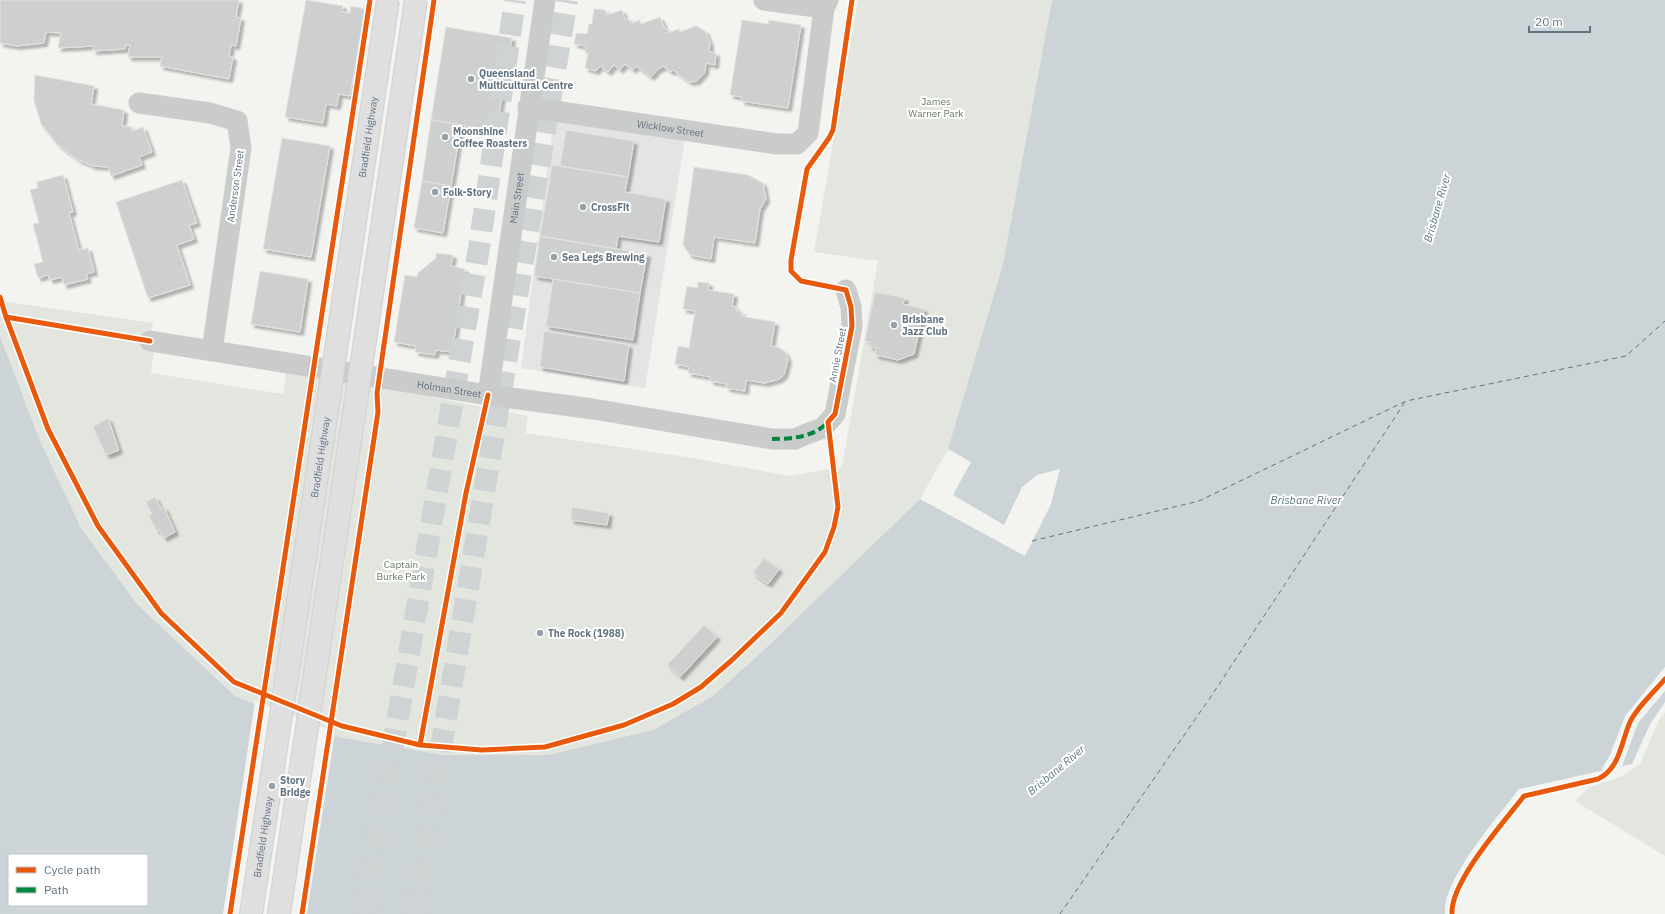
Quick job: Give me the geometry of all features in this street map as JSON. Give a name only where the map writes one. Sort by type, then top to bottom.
[{"type":"highway","name":"Bradfield Highway","points":[[251,914],[388,0]]},
{"type":"highway","points":[[279,914],[416,0]]},
{"type":"street","name":"Main Street","points":[[488,395],[528,107],[545,0]]},
{"type":"street","points":[[764,0],[826,4]]},
{"type":"street","name":"Wicklow Street","points":[[528,107],[777,144],[797,144],[808,133],[826,4]]},
{"type":"street","name":"Anderson Street","points":[[139,103],[210,113],[237,121],[241,148],[212,351]]},
{"type":"street","name":"Annie Street","points":[[772,439],[795,439],[822,428],[834,414],[852,326],[851,307],[846,290]]},
{"type":"street","name":"Holman Street","points":[[150,341],[488,395],[593,409],[772,439]]},
{"type":"shaded area","points":[[554,120],[685,138],[645,388],[521,368]]},
{"type":"green space","name":"Captain Burke Park","points":[[858,0],[1052,0],[1003,264],[948,449],[920,499],[768,646],[713,696],[653,730],[548,755],[444,755],[343,738],[235,696],[137,604],[81,528],[40,442],[0,336],[0,301],[153,323],[150,341],[154,348],[151,373],[283,394],[287,368],[528,416],[525,433],[693,458],[789,476],[842,467],[878,261],[814,252]],"holes":[[[875,292],[905,299],[903,304],[924,309],[914,354],[898,360],[875,355],[876,348],[869,346],[870,342],[865,340]]]},
{"type":"green space","points":[[1665,712],[1665,856],[1575,801],[1590,787],[1620,777],[1640,764],[1659,720]]},
{"type":"water","name":"Brisbane River","points":[[1052,0],[1665,0],[1665,702],[1650,724],[1632,764],[1519,789],[1473,849],[1462,867],[1452,884],[1446,900],[1445,914],[0,914],[0,336],[40,441],[81,528],[137,604],[235,696],[343,738],[444,755],[548,755],[653,730],[713,696],[768,646],[920,499],[948,449],[1003,264]]},
{"type":"pier","points":[[948,449],[971,462],[953,495],[1004,525],[1022,487],[1037,475],[1060,469],[1051,504],[1025,556],[920,499]]},
{"type":"pier","points":[[1665,667],[1665,691],[1638,723],[1622,766],[1601,770],[1610,755],[1625,716]]},
{"type":"pier","points":[[255,701],[335,732],[307,914],[223,914]]},
{"type":"building","points":[[0,0],[239,0],[236,17],[241,18],[236,46],[231,45],[229,56],[233,57],[229,79],[160,66],[162,57],[128,57],[130,45],[126,45],[125,49],[93,51],[94,46],[58,48],[61,33],[46,32],[44,43],[17,46],[0,43]]},
{"type":"building","points":[[306,0],[343,6],[342,12],[350,13],[351,6],[365,9],[350,96],[339,94],[337,106],[326,104],[323,123],[285,117]]},
{"type":"building","points":[[594,9],[605,10],[607,15],[622,10],[625,19],[628,18],[631,24],[639,20],[641,24],[660,17],[668,33],[679,29],[680,32],[696,26],[705,31],[710,43],[709,52],[716,53],[715,65],[706,63],[705,72],[697,81],[689,82],[673,70],[671,72],[663,66],[660,69],[659,68],[651,77],[636,66],[633,70],[625,64],[620,70],[614,65],[608,72],[600,66],[596,71],[585,68],[588,53],[585,53],[586,46],[574,44],[576,33],[587,34],[589,24],[592,24]]},
{"type":"building","points":[[742,20],[768,24],[769,20],[801,25],[788,108],[741,101],[742,97],[730,95]]},
{"type":"building","name":"Queensland Multicultural Centre","points":[[446,27],[512,38],[496,131],[431,120]]},
{"type":"building","points":[[35,75],[94,86],[91,104],[124,110],[122,126],[132,127],[131,132],[143,127],[152,152],[139,157],[142,165],[111,176],[108,167],[93,166],[79,160],[58,145],[41,124],[34,100]]},
{"type":"building","points":[[431,120],[461,125],[451,186],[422,181]]},
{"type":"building","points":[[566,130],[634,141],[628,177],[560,166]]},
{"type":"building","points":[[282,138],[330,146],[311,257],[263,249]]},
{"type":"building","points":[[552,165],[628,177],[625,192],[666,199],[659,242],[618,236],[616,249],[540,236]]},
{"type":"building","points":[[694,167],[748,175],[763,183],[766,199],[760,209],[755,243],[714,237],[711,259],[690,255],[683,245]]},
{"type":"building","points":[[63,175],[73,212],[69,213],[79,250],[88,248],[94,272],[86,274],[88,279],[64,285],[62,277],[50,280],[48,275],[38,278],[34,264],[43,262],[33,224],[39,223],[30,190],[38,188],[37,182]]},
{"type":"building","points":[[182,180],[197,223],[189,225],[194,239],[177,245],[190,285],[148,298],[116,202]]},
{"type":"building","points":[[422,181],[451,186],[443,233],[414,228]]},
{"type":"building","points":[[540,236],[647,254],[640,293],[534,276]]},
{"type":"building","points":[[436,253],[453,255],[451,266],[465,269],[452,352],[436,350],[435,355],[415,352],[416,346],[394,342],[405,275],[417,277],[418,273],[436,258]]},
{"type":"building","points":[[260,271],[308,279],[300,332],[251,324]]},
{"type":"building","points":[[553,279],[640,293],[633,340],[546,326]]},
{"type":"building","points":[[698,282],[709,283],[708,290],[734,294],[732,306],[736,307],[736,311],[742,312],[741,316],[775,322],[771,346],[778,347],[785,352],[788,360],[784,375],[779,379],[765,383],[746,380],[745,391],[726,388],[727,384],[710,381],[711,377],[688,373],[689,367],[675,364],[678,346],[689,348],[695,311],[683,309],[687,286],[697,288]]},
{"type":"building","name":"Brisbane Jazz Club","points":[[875,292],[905,298],[903,304],[924,309],[914,354],[898,360],[875,355],[876,348],[869,346],[870,342],[865,341]]},
{"type":"building","points":[[544,331],[629,345],[624,381],[540,367]]},
{"type":"building","points":[[108,418],[119,450],[106,455],[93,427]]},
{"type":"building","points":[[155,497],[161,508],[164,507],[175,532],[164,538],[159,530],[157,531],[149,516],[152,514],[146,502]]},
{"type":"building","points":[[572,507],[609,513],[607,525],[571,520]]},
{"type":"building","points":[[764,558],[779,569],[768,584],[753,573]]},
{"type":"building","points":[[704,625],[717,637],[680,677],[667,665]]},
{"type":"ferry route","points":[[1032,541],[1199,501],[1406,401],[1626,356],[1665,321]]},
{"type":"ferry route","points":[[1060,914],[1212,695],[1405,402]]},
{"type":"tunnel","points":[[364,914],[479,248],[515,0]]},
{"type":"tunnel","points":[[413,914],[567,0]]},
{"type":"marked path","points":[[772,439],[795,438],[810,434],[817,431],[829,421]]},
{"type":"cycle path","points":[[230,914],[370,0]]},
{"type":"cycle path","points":[[302,914],[378,412],[377,393],[434,0]]},
{"type":"cycle path","points":[[0,297],[48,429],[98,526],[161,613],[234,682],[342,726],[420,745],[482,750],[545,747],[624,725],[673,704],[701,687],[732,660],[781,613],[825,552],[834,527],[838,507],[828,422],[835,414],[852,326],[851,307],[846,290],[801,281],[791,271],[791,260],[807,169],[833,130],[852,0]]},
{"type":"cycle path","points":[[6,317],[150,341]]},
{"type":"cycle path","points":[[420,745],[466,493],[488,395]]},
{"type":"cycle path","points":[[1452,914],[1454,901],[1469,869],[1492,836],[1524,796],[1598,779],[1606,774],[1616,761],[1634,714],[1665,679]]},
{"type":"place","name":"Queensland Multicultural Centre","points":[[471,79]]},
{"type":"place","name":"Moonshine Coffee Roasters","points":[[445,137]]},
{"type":"place","name":"Folk-Story","points":[[435,192]]},
{"type":"place","name":"CrossFit","points":[[583,207]]},
{"type":"place","name":"Sea Legs Brewing","points":[[554,257]]},
{"type":"place","name":"Brisbane Jazz Club","points":[[894,325]]},
{"type":"place","name":"The Rock (1988)","points":[[540,633]]},
{"type":"place","name":"Story Bridge","points":[[272,786]]},
{"type":"park label","name":"James Warner Park","points":[[936,106]]}]
